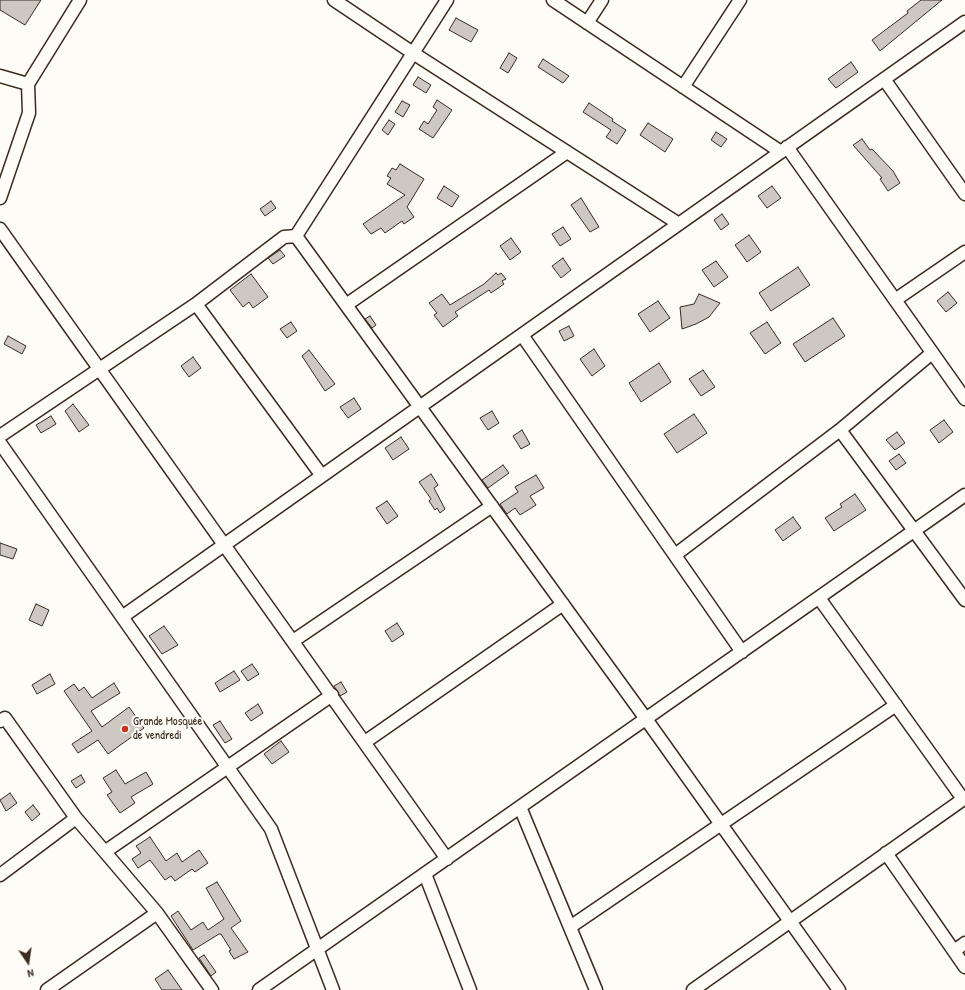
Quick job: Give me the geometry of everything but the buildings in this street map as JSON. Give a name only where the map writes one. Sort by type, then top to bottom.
[{"type":"street","points":[[0,198],[29,113],[28,84],[80,0]]},
{"type":"street","points":[[334,0],[413,53],[679,224]]},
{"type":"street","points":[[296,236],[447,0]]},
{"type":"street","points":[[553,0],[683,87],[784,149],[895,300],[965,399]]},
{"type":"street","points":[[587,23],[602,0]]},
{"type":"street","points":[[683,87],[740,0]]},
{"type":"street","points":[[122,617],[965,22]]},
{"type":"street","points":[[0,76],[28,84]]},
{"type":"street","points":[[884,79],[965,194]]},
{"type":"street","points":[[346,305],[567,152]]},
{"type":"street","points":[[0,229],[447,858]]},
{"type":"street","points":[[0,436],[196,304],[284,237],[296,236]]},
{"type":"street","points":[[296,236],[646,719],[839,990]]},
{"type":"street","points":[[895,300],[965,252]]},
{"type":"street","points":[[196,304],[322,476]]},
{"type":"street","points":[[522,335],[742,652]]},
{"type":"street","points":[[675,555],[840,430],[932,353]]},
{"type":"street","points":[[840,430],[965,600]]},
{"type":"street","points":[[0,443],[270,828],[333,990]]},
{"type":"street","points":[[259,990],[965,496]]},
{"type":"street","points":[[293,641],[492,506]]},
{"type":"street","points":[[692,990],[964,799],[818,598]]},
{"type":"street","points":[[364,742],[563,604]]},
{"type":"street","points":[[106,852],[332,695]]},
{"type":"street","points":[[570,927],[896,705]]},
{"type":"street","points":[[0,721],[5,718],[76,818],[157,913],[212,990]]},
{"type":"street","points":[[520,807],[596,990]]},
{"type":"street","points":[[0,875],[76,818]]},
{"type":"street","points":[[886,853],[965,967]]},
{"type":"street","points":[[425,874],[470,990]]},
{"type":"street","points":[[47,990],[157,913]]},
{"type":"street","points":[[954,951],[965,943]]},
{"type":"place","name":"Grande Mosquée de vendredi","points":[[125,729]]}]
